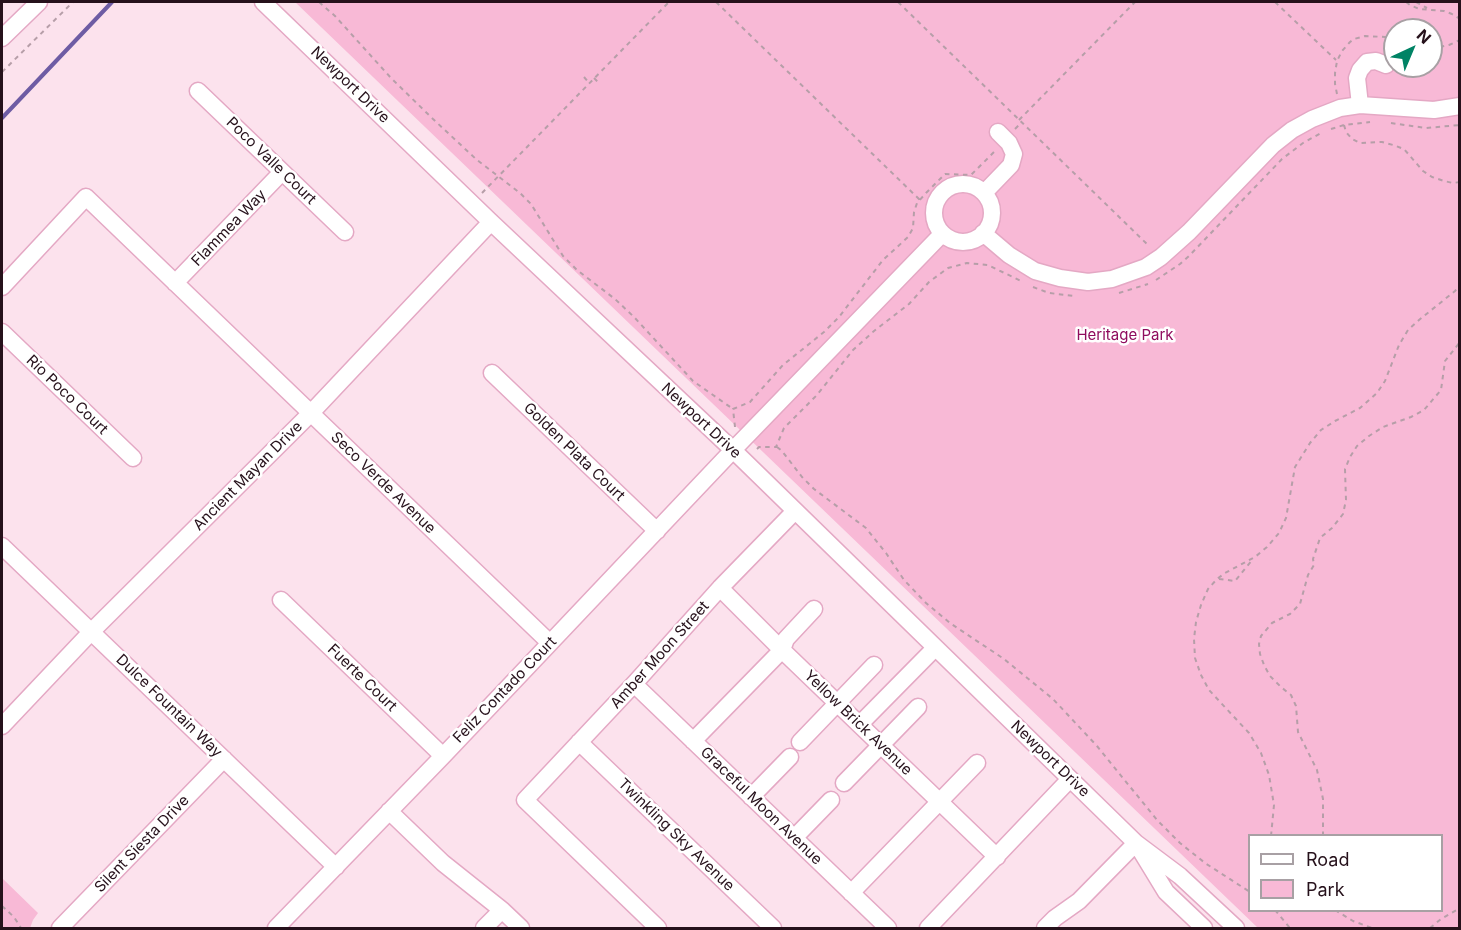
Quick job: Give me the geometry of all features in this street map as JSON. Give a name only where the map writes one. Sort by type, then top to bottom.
[{"type":"street","points":[[2,38],[39,2]]},
{"type":"street","name":"Newport Drive","points":[[264,2],[491,222],[739,456],[1136,843],[1180,876],[1236,928]]},
{"type":"street","points":[[1360,105],[1358,78],[1360,70],[1367,62],[1376,61],[1383,64]]},
{"type":"street","name":"Poco Valle Court","points":[[198,91],[345,232]]},
{"type":"street","points":[[983,233],[1009,255],[1035,271],[1088,282],[1112,279],[1146,267],[1161,257],[1189,232],[1273,145],[1312,118],[1340,108],[1360,105],[1434,110],[1460,106]]},
{"type":"street","points":[[984,193],[1011,165],[1014,154],[1002,135]]},
{"type":"street","name":"Flammea Way","points":[[175,283],[282,172]]},
{"type":"street","points":[[958,184],[976,187],[984,193],[992,210],[991,220],[983,233],[972,241],[962,243],[952,241],[942,234],[934,220],[933,210],[936,200],[950,187],[958,184]]},
{"type":"street","name":"Seco Verde Avenue","points":[[2,287],[86,197],[550,643]]},
{"type":"street","name":"Ancient Mayan Drive","points":[[2,726],[91,632],[310,414],[491,222]]},
{"type":"street","name":"Feliz Contado Court","points":[[276,928],[657,531],[739,456],[942,234]]},
{"type":"street","name":"Rio Poco Court","points":[[2,332],[133,458]]},
{"type":"street","name":"Golden Plata Court","points":[[492,374],[657,531]]},
{"type":"street","name":"Amber Moon Street","points":[[658,928],[525,800],[720,588],[795,511]]},
{"type":"street","name":"Dulce Fountain Way","points":[[2,546],[336,867]]},
{"type":"street","name":"Yellow Brick Avenue","points":[[720,588],[997,857]]},
{"type":"street","name":"Fuerte Court","points":[[281,600],[443,756]]},
{"type":"street","points":[[693,741],[782,650],[786,639],[814,609]]},
{"type":"street","points":[[860,724],[935,648]]},
{"type":"street","points":[[800,742],[874,665]]},
{"type":"street","name":"Graceful Moon Avenue","points":[[634,684],[888,928]]},
{"type":"street","points":[[844,783],[918,706]]},
{"type":"street","name":"Twinkling Sky Avenue","points":[[579,742],[773,928]]},
{"type":"street","points":[[751,797],[790,757]]},
{"type":"street","name":"Silent Siesta Drive","points":[[60,928],[224,759]]},
{"type":"street","points":[[851,893],[977,763]]},
{"type":"street","points":[[928,928],[1070,779]]},
{"type":"street","points":[[794,838],[831,800]]},
{"type":"street","points":[[389,811],[443,863],[521,928]]},
{"type":"street","points":[[1055,925],[1136,843]]},
{"type":"street","name":"Newport Drive","points":[[1136,843],[1166,892],[1204,928]]},
{"type":"street","points":[[484,928],[502,910]]},
{"type":"path","points":[[2,72],[73,2]]},
{"type":"path","points":[[319,2],[335,16],[419,106],[477,160],[531,204],[563,256],[577,270],[615,299],[634,317],[693,381],[733,409],[735,427]]},
{"type":"path","points":[[483,193],[669,2]]},
{"type":"path","points":[[716,2],[920,200]]},
{"type":"path","points":[[898,2],[1154,250]]},
{"type":"path","points":[[733,409],[750,402],[783,365],[839,317],[883,260],[908,237],[917,203],[945,174],[971,175],[1002,135],[1020,121],[1135,2]]},
{"type":"path","points":[[1275,2],[1337,61]]},
{"type":"path","points":[[1406,2],[1419,9],[1444,11],[1460,19]]},
{"type":"path","points":[[1416,2],[1430,10]]},
{"type":"path","points":[[1443,46],[1460,40]]},
{"type":"path","points":[[584,77],[589,83]]},
{"type":"path","points":[[594,78],[600,84]]},
{"type":"path","points":[[1342,117],[1346,132],[1352,140],[1360,143],[1382,142],[1404,149],[1423,171],[1432,177],[1444,181],[1460,182]]},
{"type":"path","points":[[1116,294],[1160,278],[1180,264],[1282,159],[1303,143],[1326,130],[1344,125],[1372,122]]},
{"type":"path","points":[[1391,123],[1426,128],[1460,125]]},
{"type":"path","points":[[776,447],[784,428],[817,395],[854,350],[909,304],[929,282],[948,268],[967,263],[988,265],[1049,293],[1085,297]]},
{"type":"path","points":[[1217,579],[1235,582],[1255,557],[1273,540],[1286,518],[1295,467],[1310,442],[1321,430],[1360,408],[1377,393],[1385,381],[1399,345],[1408,330],[1460,285]]},
{"type":"path","points":[[1323,834],[1323,798],[1317,770],[1298,732],[1294,700],[1270,676],[1264,665],[1260,654],[1261,636],[1272,623],[1290,614],[1300,604],[1308,575],[1314,565],[1313,559],[1320,538],[1332,528],[1342,514],[1346,500],[1345,469],[1357,446],[1383,427],[1424,410],[1440,390],[1445,361],[1449,353],[1460,342]]},
{"type":"path","points":[[739,456],[759,447],[776,447],[782,451],[814,489],[866,528],[904,580],[926,603],[950,623],[1004,659],[1053,699],[1097,746],[1157,820],[1180,843],[1205,863],[1248,891]]},
{"type":"path","points":[[1255,557],[1225,573],[1208,590],[1196,622],[1194,639],[1196,658],[1209,690],[1249,733],[1261,753],[1269,775],[1274,805],[1271,834]]},
{"type":"path","points":[[2,906],[14,917],[21,928]]},
{"type":"path","points":[[1430,928],[1460,908]]},
{"type":"path","points":[[1277,912],[1290,928]]},
{"type":"path","points":[[1338,912],[1353,921],[1372,928]]},
{"type":"green space","name":"Heritage Park","points":[[295,2],[1459,2],[1459,928],[1258,928]]},
{"type":"green space","points":[[2,878],[38,913],[30,928],[2,928]]},
{"type":"waterway","points":[[2,118],[112,2]]}]
